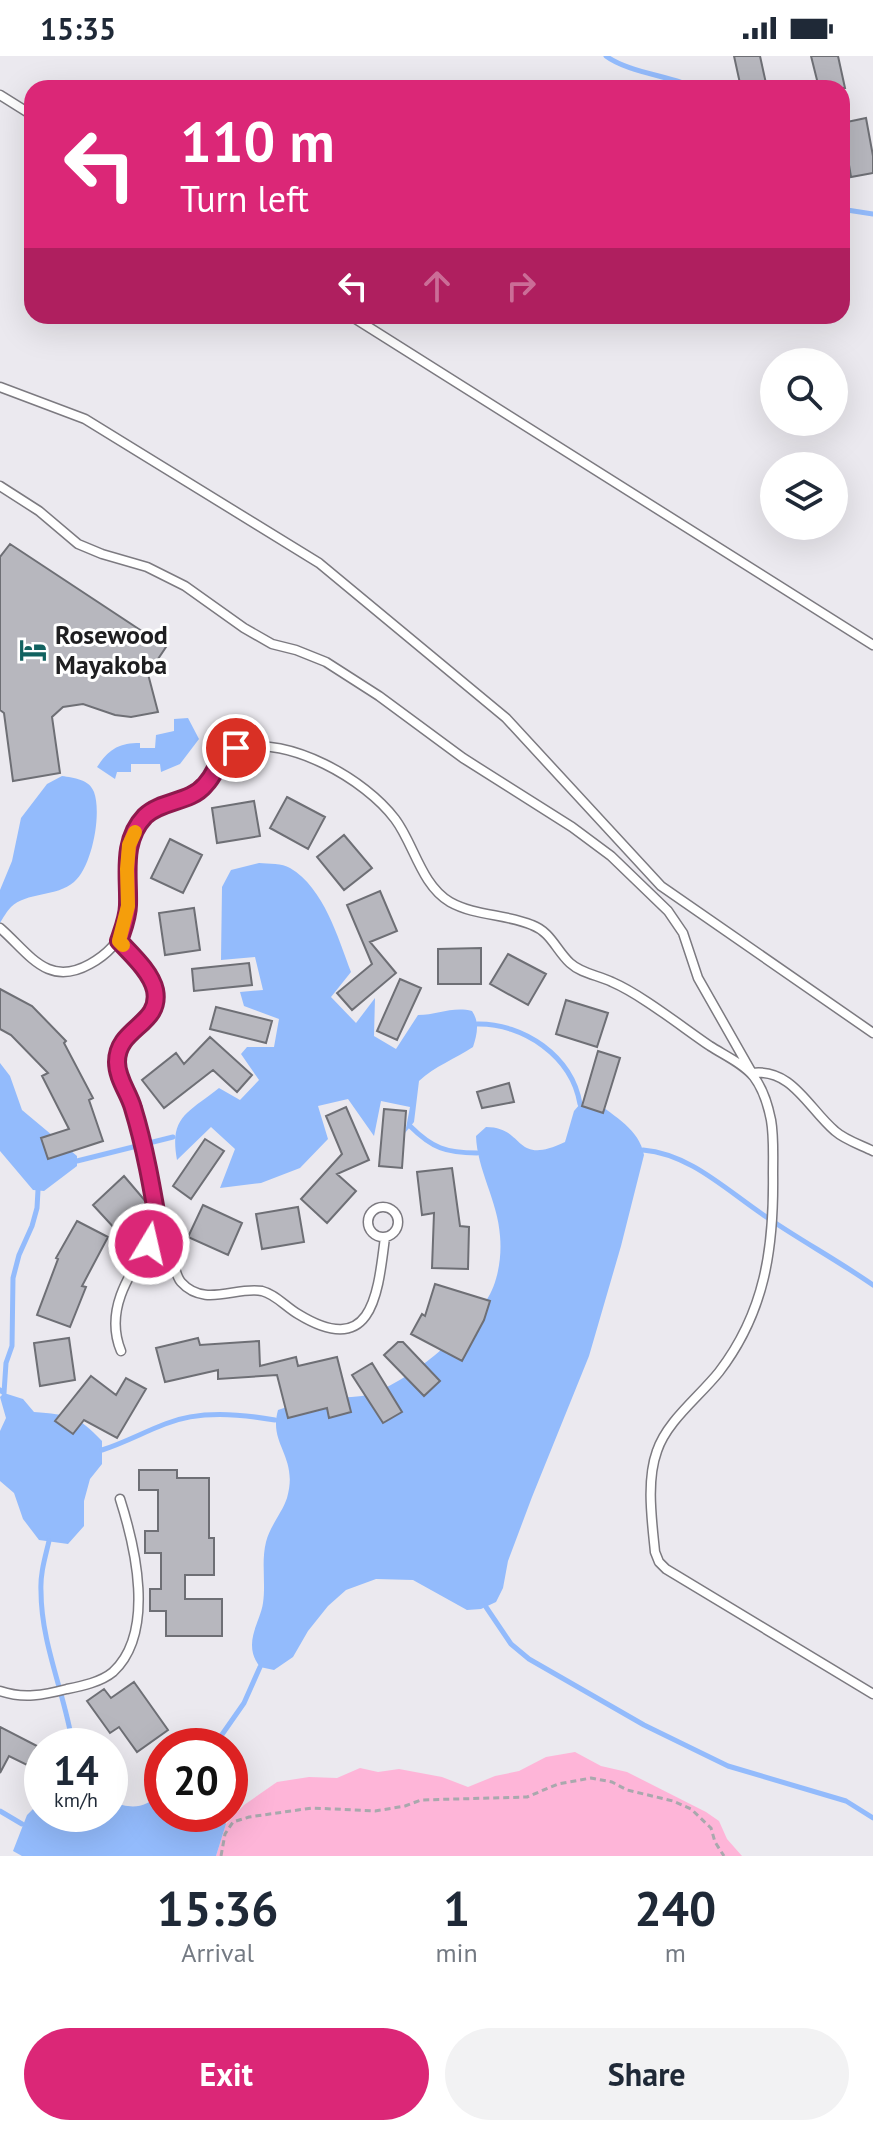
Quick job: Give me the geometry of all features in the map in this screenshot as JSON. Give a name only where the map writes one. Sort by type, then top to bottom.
[{"type":"lane","points":[[0,95],[24,110]]},
{"type":"lane","points":[[364,324],[873,645]]},
{"type":"lane","points":[[0,387],[85,419],[319,563],[506,718],[661,886],[873,1033]]},
{"type":"lane","points":[[0,486],[39,511],[78,544],[147,567],[185,586],[272,644],[326,662],[379,696],[463,758],[572,827],[611,856],[668,911],[683,933],[698,978],[767,1103],[772,1125],[774,1230],[764,1280],[740,1341],[722,1368],[666,1434],[657,1451],[652,1479],[655,1552],[666,1569],[873,1694]]},
{"type":"lane","points":[[0,928],[40,967],[58,973],[74,972],[91,964],[119,941],[128,906],[129,845],[145,816],[205,786],[221,757],[236,748],[280,749],[330,767],[379,801],[396,820],[436,891],[452,903],[532,924],[545,931],[571,963],[585,972],[615,982],[752,1073],[767,1071],[783,1077],[837,1133],[873,1151]]},
{"type":"lane","points":[[119,941],[155,988],[150,1017],[126,1035],[117,1061],[140,1134],[159,1229],[180,1281],[191,1289],[213,1296],[247,1289],[266,1292],[321,1326],[343,1329],[361,1323],[373,1307],[380,1282],[385,1237]]},
{"type":"lane","points":[[121,1351],[115,1336],[115,1314],[122,1290],[159,1229]]},
{"type":"lane","points":[[0,1691],[15,1696],[88,1685],[113,1672],[128,1649],[137,1620],[139,1588],[120,1499]]},
{"type":"path","points":[[221,1856],[225,1834],[233,1822],[249,1817],[312,1808],[375,1811],[421,1800],[527,1797],[558,1784],[591,1778],[691,1809],[711,1828],[724,1856]]},
{"type":"shaded area","points":[[575,1752],[601,1766],[627,1772],[719,1821],[727,1839],[742,1856],[216,1856],[224,1832],[248,1832],[248,1802],[277,1782],[309,1777],[337,1778],[360,1768],[378,1772],[399,1769],[442,1777],[468,1787],[495,1776],[519,1771],[546,1757]]},
{"type":"water","points":[[188,718],[199,739],[180,764],[161,772],[160,764],[131,764],[131,772],[117,772],[115,779],[97,767],[110,751],[126,744],[140,743],[140,748],[155,748],[156,735],[174,731],[174,719]]},
{"type":"water","points":[[62,776],[85,782],[94,792],[96,826],[86,865],[67,887],[17,902],[0,923],[0,890],[12,861],[21,818],[47,784]]},
{"type":"water","points":[[259,863],[290,868],[302,877],[321,901],[351,972],[331,997],[356,1023],[375,998],[374,1036],[396,1049],[418,1015],[472,1011],[477,1033],[473,1047],[419,1081],[414,1122],[405,1133],[410,1107],[381,1101],[374,1136],[348,1099],[318,1106],[328,1139],[300,1168],[261,1183],[220,1188],[235,1149],[211,1127],[177,1160],[176,1134],[183,1117],[219,1088],[240,1100],[259,1080],[241,1054],[247,1047],[274,1047],[279,1019],[244,1006],[240,992],[263,990],[255,957],[221,960],[222,887],[231,870]]},
{"type":"water","points":[[0,1063],[10,1076],[22,1110],[77,1156],[77,1166],[44,1191],[33,1190],[0,1151]]},
{"type":"water","points":[[595,1101],[632,1131],[644,1155],[589,1356],[532,1497],[496,1602],[481,1609],[467,1610],[413,1580],[376,1579],[346,1590],[328,1606],[293,1657],[274,1670],[260,1667],[252,1645],[263,1603],[266,1542],[287,1498],[290,1484],[287,1461],[277,1433],[278,1410],[314,1399],[362,1396],[378,1391],[413,1372],[464,1329],[490,1294],[500,1252],[496,1210],[480,1161],[476,1136],[486,1127],[499,1129],[528,1148],[548,1149],[565,1142],[574,1111],[580,1104]]},
{"type":"water","points":[[4,1393],[23,1399],[34,1412],[79,1421],[102,1441],[102,1464],[90,1479],[84,1501],[84,1526],[68,1544],[39,1540],[23,1519],[14,1493],[0,1481],[0,1431],[6,1418],[0,1397]]},
{"type":"water","points":[[144,1804],[144,1832],[224,1832],[216,1856],[22,1856],[13,1851],[24,1823],[24,1832],[128,1832],[128,1806]]},
{"type":"building","points":[[734,56],[760,56],[765,80],[739,80]]},
{"type":"building","points":[[811,56],[838,56],[843,80],[817,80]]},
{"type":"building","points":[[866,118],[873,173],[851,177],[850,121]]},
{"type":"building","points":[[10,544],[166,647],[148,674],[158,712],[131,717],[83,704],[63,707],[52,717],[60,773],[13,781],[4,713],[0,710],[0,557]]},
{"type":"building","points":[[287,797],[325,817],[308,849],[270,828]]},
{"type":"building","points":[[254,801],[260,836],[217,843],[212,808]]},
{"type":"building","points":[[344,835],[372,868],[344,890],[317,857]]},
{"type":"building","points":[[170,839],[202,855],[183,893],[151,878]]},
{"type":"building","points":[[380,891],[397,931],[370,942],[396,973],[352,1010],[337,993],[372,964],[347,905]]},
{"type":"building","points":[[194,908],[200,950],[165,955],[159,913]]},
{"type":"building","points":[[481,948],[481,984],[438,984],[438,949]]},
{"type":"building","points":[[508,954],[546,974],[528,1005],[490,984]]},
{"type":"building","points":[[249,963],[252,985],[194,991],[192,969]]},
{"type":"building","points":[[400,979],[421,988],[397,1040],[377,1031]]},
{"type":"building","points":[[0,989],[32,1006],[66,1041],[64,1043],[93,1098],[89,1100],[103,1141],[48,1159],[41,1138],[69,1129],[42,1076],[48,1073],[11,1035],[0,1029]]},
{"type":"building","points":[[566,1000],[608,1013],[597,1047],[556,1034]]},
{"type":"building","points":[[216,1007],[272,1021],[266,1043],[210,1029]]},
{"type":"building","points":[[210,1037],[252,1075],[237,1092],[213,1070],[164,1108],[142,1080],[176,1053],[184,1064]]},
{"type":"building","points":[[598,1051],[620,1058],[603,1113],[582,1106]]},
{"type":"building","points":[[509,1083],[514,1102],[482,1108],[477,1092]]},
{"type":"building","points":[[346,1107],[369,1160],[337,1174],[356,1191],[327,1223],[301,1199],[342,1154],[326,1116]]},
{"type":"building","points":[[384,1109],[406,1111],[402,1168],[379,1166]]},
{"type":"building","points":[[205,1139],[224,1151],[191,1199],[173,1186]]},
{"type":"building","points":[[452,1168],[460,1226],[469,1227],[468,1269],[432,1268],[434,1213],[422,1215],[417,1172]]},
{"type":"building","points":[[124,1176],[147,1203],[117,1231],[93,1205]]},
{"type":"building","points":[[203,1205],[242,1223],[228,1255],[188,1237]]},
{"type":"building","points":[[298,1207],[304,1242],[262,1249],[256,1214]]},
{"type":"building","points":[[77,1221],[108,1237],[82,1286],[86,1287],[70,1327],[37,1315],[56,1258]]},
{"type":"building","points":[[435,1284],[490,1301],[484,1320],[462,1361],[411,1334],[422,1314],[425,1316]]},
{"type":"building","points":[[69,1338],[75,1380],[40,1386],[34,1343]]},
{"type":"building","points":[[198,1338],[200,1345],[259,1341],[260,1366],[296,1357],[298,1366],[337,1357],[351,1412],[329,1418],[327,1408],[288,1418],[277,1375],[218,1379],[218,1370],[165,1382],[156,1348]]},
{"type":"building","points":[[398,1342],[403,1342],[440,1381],[424,1396],[384,1355]]},
{"type":"building","points":[[372,1363],[402,1412],[383,1423],[352,1375]]},
{"type":"building","points":[[91,1376],[116,1395],[126,1378],[146,1389],[117,1438],[84,1420],[73,1434],[55,1421]]},
{"type":"building","points":[[139,1470],[177,1470],[177,1478],[209,1478],[209,1538],[214,1538],[214,1575],[185,1575],[185,1599],[222,1599],[222,1636],[166,1636],[166,1611],[150,1611],[150,1589],[161,1589],[161,1553],[145,1553],[145,1531],[158,1531],[158,1490],[139,1490]]},
{"type":"building","points":[[134,1682],[167,1728],[144,1728],[144,1747],[137,1752],[128,1740],[128,1728],[106,1728],[87,1701],[104,1689],[111,1698]]},
{"type":"building","points":[[0,1727],[24,1739],[24,1764],[9,1756],[0,1773]]},
{"type":"waterway","points":[[606,56],[625,66],[674,80]]},
{"type":"waterway","points":[[850,210],[873,214]]},
{"type":"waterway","points":[[477,1024],[511,1029],[543,1046],[567,1071],[580,1104]]},
{"type":"waterway","points":[[410,1126],[425,1140],[440,1148],[477,1153]]},
{"type":"waterway","points":[[77,1161],[173,1137]]},
{"type":"waterway","points":[[643,1150],[691,1165],[873,1285]]},
{"type":"waterway","points":[[0,1390],[4,1393],[6,1363],[12,1346],[13,1278],[32,1226],[38,1190]]},
{"type":"waterway","points":[[102,1450],[165,1424],[192,1417],[234,1415],[275,1420]]},
{"type":"waterway","points":[[49,1541],[41,1578],[42,1611],[69,1728]]},
{"type":"waterway","points":[[486,1607],[511,1644],[529,1659],[644,1725],[728,1766],[846,1801],[873,1818]]},
{"type":"waterway","points":[[227,1728],[244,1703],[260,1667]]},
{"type":"waterway","points":[[0,1811],[22,1824]]},
{"type":"slow traffic","points":[[123,945],[119,941],[128,906],[129,845],[135,832]]},
{"type":"place","name":"Rosewood Mayakoba","points":[[33,650]]},
{"type":"route","points":[[149,1244],[159,1229],[155,1204],[139,1129],[132,1104],[121,1082],[117,1061],[126,1035],[150,1017],[155,1001],[155,988],[119,941],[128,906],[129,845],[145,816],[205,786],[221,757],[236,748]]}]
